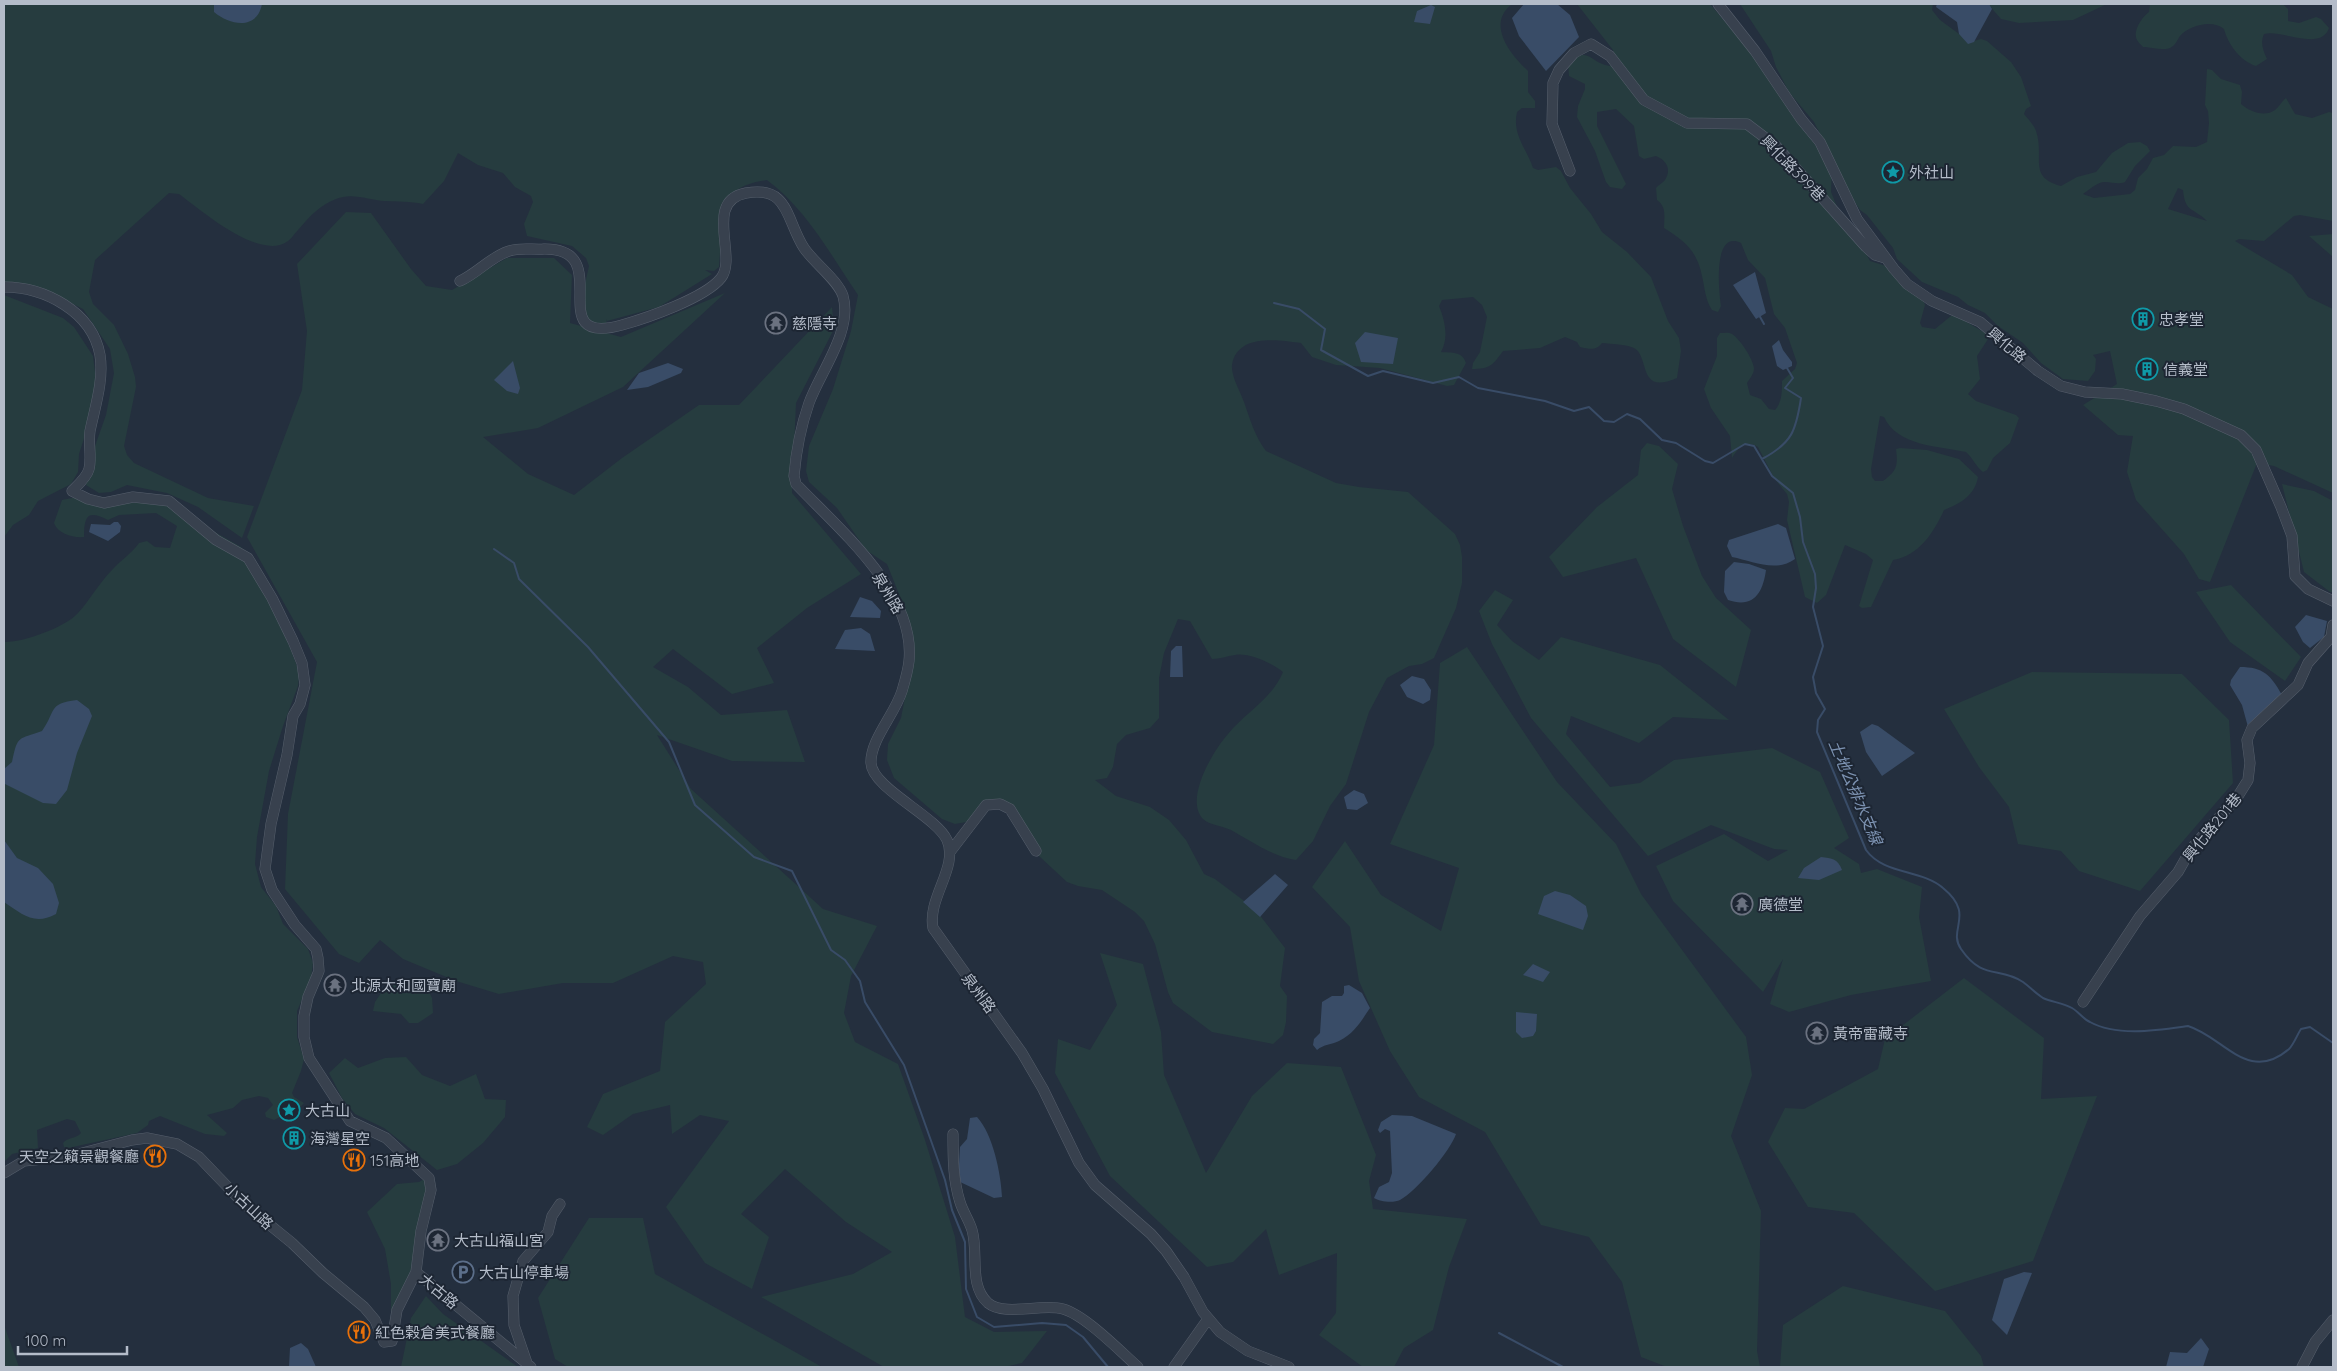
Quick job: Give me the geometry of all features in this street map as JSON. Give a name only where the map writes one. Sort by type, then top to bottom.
[{"type":"street","name":"興化路","points":[[1718,4],[1755,50],[1801,119],[1820,142],[1858,219],[1894,270],[1915,290],[1932,301],[1980,322],[2038,371],[2061,386],[2085,392],[2122,394],[2156,401],[2184,409],[2241,435],[2256,450],[2292,536],[2294,576],[2308,589],[2333,601]]},
{"type":"street","name":"興化路399巷","points":[[1570,171],[1552,124],[1553,84],[1559,70],[1574,53],[1592,44],[1610,56],[1644,100],[1687,123],[1747,124],[1776,146],[1866,247],[1875,255],[1886,258]]},
{"type":"street","name":"泉州路","points":[[460,281],[473,276],[498,255],[512,250],[558,249],[577,263],[582,278],[578,306],[581,316],[587,324],[595,327],[622,325],[694,298],[722,277],[727,262],[723,232],[725,214],[731,201],[738,194],[768,192],[781,200],[798,239],[835,283],[843,296],[845,313],[842,328],[808,404],[794,476],[796,484],[873,568],[888,587],[901,611],[907,631],[909,662],[900,697],[874,746],[871,764],[876,777],[942,833],[947,840],[950,852],[947,868],[930,916],[933,928],[1022,1053],[1086,1175],[1151,1234],[1166,1251],[1208,1319],[1220,1332],[1238,1345],[1289,1367]]},
{"type":"street","name":"大古路","points":[[4,287],[22,287],[69,307],[84,321],[100,355],[96,409],[88,441],[89,471],[72,491],[88,499],[104,503],[132,497],[169,501],[216,540],[248,558],[272,598],[302,663],[306,685],[300,704],[293,716],[286,763],[271,824],[266,869],[272,890],[294,925],[316,948],[319,971],[308,998],[304,1016],[304,1037],[309,1058],[350,1121],[386,1138],[429,1178],[431,1190],[416,1272],[529,1366]]},
{"type":"street","name":"興化路201巷","points":[[2083,1002],[2140,916],[2178,872],[2191,848],[2238,796],[2248,780],[2250,763],[2247,740],[2252,728],[2298,685],[2308,663],[2331,637],[2333,625]]},
{"type":"street","points":[[950,852],[986,805],[1000,804],[1010,809],[1036,852]]},
{"type":"street","points":[[953,1134],[953,1171],[960,1203],[972,1230],[977,1286],[988,1303],[1002,1309],[1036,1307],[1063,1309],[1106,1338],[1138,1367]]},
{"type":"street","name":"小古山路","points":[[4,1173],[24,1160],[71,1156],[132,1140],[155,1139],[177,1144],[199,1157],[244,1204],[292,1243],[323,1273],[364,1307],[374,1320],[384,1342],[392,1341],[398,1310],[416,1272]]},
{"type":"street","points":[[529,1366],[514,1325],[513,1296],[523,1261],[548,1232],[552,1216],[560,1204]]},
{"type":"street","points":[[1174,1367],[1208,1319]]},
{"type":"street","points":[[2302,1367],[2315,1342],[2333,1320]]},
{"type":"green space","points":[[4,4],[1512,4],[1504,12],[1501,30],[1508,48],[1528,71],[1528,92],[1535,101],[1535,108],[1522,108],[1517,112],[1516,127],[1520,141],[1533,168],[1538,170],[1556,167],[1561,171],[1570,188],[1591,214],[1602,232],[1627,252],[1651,277],[1668,321],[1679,338],[1681,351],[1677,378],[1664,382],[1656,382],[1650,379],[1639,352],[1634,348],[1602,343],[1600,346],[1592,349],[1580,347],[1577,342],[1565,337],[1540,348],[1503,351],[1487,367],[1472,369],[1473,363],[1480,352],[1487,317],[1482,305],[1473,297],[1442,300],[1439,306],[1445,329],[1445,341],[1441,352],[1462,356],[1466,363],[1454,385],[1447,386],[1380,368],[1336,365],[1312,357],[1301,343],[1271,340],[1260,341],[1250,343],[1235,355],[1232,365],[1234,379],[1256,434],[1266,451],[1336,483],[1408,492],[1455,534],[1460,545],[1462,557],[1462,583],[1456,608],[1434,658],[1422,664],[1409,666],[1387,678],[1369,712],[1346,784],[1330,806],[1313,841],[1296,860],[1279,856],[1231,830],[1206,821],[1198,810],[1197,800],[1203,775],[1215,752],[1235,726],[1266,698],[1283,672],[1267,662],[1247,655],[1212,659],[1190,621],[1178,619],[1164,653],[1159,678],[1159,718],[1150,728],[1126,735],[1117,744],[1113,767],[1107,778],[1095,780],[1116,796],[1150,807],[1169,820],[1186,840],[1204,874],[1215,879],[1255,909],[1285,948],[1280,986],[1287,996],[1286,1022],[1283,1035],[1273,1044],[1212,1032],[1173,1003],[1168,992],[1155,944],[1144,921],[1135,912],[1102,890],[1067,882],[1039,856],[1018,814],[996,803],[966,822],[955,824],[942,819],[894,778],[887,760],[888,744],[901,718],[908,682],[901,599],[887,564],[866,550],[837,508],[809,482],[806,471],[809,446],[833,389],[851,331],[858,295],[806,219],[767,180],[738,189],[732,196],[721,241],[719,267],[714,271],[705,270],[712,274],[659,307],[607,321],[607,319],[606,324],[590,322],[583,316],[583,293],[589,266],[586,258],[572,246],[527,236],[524,224],[533,202],[531,196],[515,187],[503,173],[478,165],[458,153],[444,181],[423,204],[354,196],[342,197],[330,201],[320,208],[288,241],[276,246],[262,245],[247,240],[216,221],[179,194],[169,193],[95,260],[89,292],[93,304],[114,325],[128,354],[135,377],[136,387],[124,446],[127,455],[134,463],[208,498],[254,506],[242,538],[198,507],[167,493],[127,485],[111,492],[99,493],[86,485],[87,477],[95,464],[95,446],[106,415],[114,373],[110,349],[83,309],[55,295],[4,287]]},
{"type":"green space","points":[[1577,4],[1710,4],[1760,63],[1801,126],[1832,167],[1831,192],[1840,214],[1861,244],[1870,261],[1886,266],[1912,294],[1923,300],[1925,305],[1920,323],[1922,327],[1935,329],[1955,315],[1990,336],[1977,356],[1980,379],[1968,394],[1976,401],[2016,415],[2019,418],[2010,443],[1993,458],[1987,470],[1983,472],[1966,452],[1919,443],[1898,434],[1890,427],[1884,417],[1880,416],[1871,469],[1872,477],[1875,481],[1883,481],[1894,471],[1897,460],[1896,449],[1900,448],[1927,450],[1959,459],[1978,477],[1974,489],[1966,498],[1944,510],[1925,542],[1911,554],[1893,560],[1871,607],[1862,608],[1859,606],[1873,560],[1866,554],[1845,545],[1826,595],[1817,603],[1805,597],[1787,520],[1789,502],[1787,494],[1774,478],[1758,447],[1749,444],[1743,445],[1732,458],[1730,436],[1711,408],[1704,389],[1717,356],[1717,338],[1720,333],[1732,334],[1746,349],[1754,368],[1753,374],[1747,383],[1750,395],[1761,399],[1769,409],[1775,410],[1779,404],[1782,381],[1795,369],[1797,363],[1785,328],[1774,314],[1765,278],[1748,260],[1741,243],[1732,241],[1725,245],[1721,253],[1719,289],[1721,306],[1718,312],[1712,310],[1707,298],[1700,267],[1693,253],[1684,242],[1664,228],[1664,209],[1657,200],[1656,188],[1667,176],[1667,165],[1656,156],[1644,159],[1639,156],[1634,126],[1616,109],[1597,112],[1597,126],[1626,184],[1622,189],[1610,187],[1606,182],[1595,151],[1577,117],[1578,106],[1585,89],[1585,84],[1569,76],[1568,64],[1580,55],[1585,55],[1610,66],[1615,56],[1613,50]]},
{"type":"green space","points":[[1740,4],[1933,4],[1932,10],[1940,20],[1970,42],[1981,39],[1987,41],[2011,62],[2021,77],[2031,106],[2026,109],[2024,114],[2036,131],[2041,171],[2044,177],[2051,182],[2061,186],[2077,177],[2096,172],[2112,153],[2128,143],[2140,142],[2147,146],[2150,151],[2135,166],[2125,182],[2102,182],[2083,194],[2094,198],[2130,194],[2135,190],[2138,178],[2147,169],[2153,158],[2164,155],[2173,146],[2196,147],[2207,142],[2209,123],[2208,111],[2205,105],[2207,69],[2212,70],[2221,79],[2240,85],[2242,92],[2241,104],[2252,111],[2271,112],[2286,98],[2295,114],[2312,118],[2329,112],[2333,113],[2333,221],[2300,215],[2294,216],[2264,241],[2239,239],[2235,241],[2292,275],[2308,297],[2333,309],[2333,493],[2274,466],[2257,463],[2210,582],[2199,579],[2184,554],[2136,500],[2127,472],[2133,436],[2118,435],[2083,405],[2117,384],[2110,351],[2093,355],[2096,359],[2095,371],[2088,381],[2063,379],[2041,363],[2023,343],[1998,326],[1985,313],[1968,305],[1958,297],[1922,282],[1897,259],[1893,248],[1867,215],[1860,210],[1814,122],[1789,92],[1776,67],[1771,51]],"holes":[[[2178,188],[2183,190],[2186,203],[2190,209],[2207,221],[2168,209]]]},
{"type":"green space","points":[[1988,4],[2107,4],[2073,20],[2019,23],[2001,19]]},
{"type":"green space","points":[[2150,4],[2283,4],[2288,9],[2288,21],[2299,23],[2316,17],[2321,19],[2329,28],[2325,35],[2309,39],[2271,33],[2264,34],[2262,43],[2267,59],[2256,66],[2240,56],[2228,40],[2224,29],[2214,24],[2195,26],[2189,29],[2180,36],[2175,44],[2167,49],[2143,47],[2137,40],[2136,30],[2144,16],[2149,12]]},
{"type":"green space","points":[[346,212],[371,213],[411,269],[426,286],[452,290],[507,258],[554,258],[572,275],[570,323],[621,337],[725,293],[623,387],[538,428],[483,437],[528,474],[574,495],[622,458],[699,405],[739,405],[832,307],[834,329],[796,403],[792,493],[861,574],[807,608],[757,648],[774,683],[732,694],[673,649],[653,667],[688,687],[721,715],[787,710],[805,762],[732,761],[657,735],[691,789],[823,909],[877,926],[851,976],[844,1013],[855,1042],[898,1064],[925,1140],[955,1237],[965,1317],[994,1332],[1047,1331],[1022,1363],[1004,1367],[884,1367],[761,1297],[853,1274],[892,1252],[846,1222],[785,1169],[741,1214],[769,1237],[752,1289],[705,1263],[666,1207],[729,1121],[700,1115],[672,1134],[670,1105],[633,1114],[603,1135],[587,1127],[603,1094],[660,1071],[665,1022],[706,984],[703,962],[673,956],[613,983],[563,983],[499,994],[456,981],[403,959],[380,940],[359,963],[339,954],[285,889],[288,814],[317,662],[247,537],[302,390],[307,331],[297,264]]},
{"type":"green space","points":[[2333,234],[2333,257],[2309,236]]},
{"type":"green space","points":[[4,295],[63,318],[74,327],[93,356],[96,380],[92,414],[79,454],[78,472],[71,484],[38,501],[29,515],[13,525],[4,537]]},
{"type":"green space","points":[[1647,443],[1659,446],[1678,464],[1672,489],[1683,526],[1702,576],[1716,598],[1751,630],[1736,687],[1673,639],[1636,558],[1563,577],[1549,557],[1597,507],[1638,475],[1641,450]]},
{"type":"green space","points":[[2282,484],[2314,491],[2333,501],[2333,592],[2330,592],[2304,572]]},
{"type":"green space","points":[[82,496],[111,503],[164,503],[241,547],[260,569],[297,666],[298,686],[269,771],[257,837],[255,864],[261,887],[276,906],[283,924],[308,949],[313,963],[311,979],[297,1011],[297,1037],[304,1059],[292,1093],[294,1097],[304,1103],[290,1118],[282,1116],[274,1120],[266,1117],[265,1113],[273,1105],[268,1098],[259,1096],[242,1100],[233,1108],[207,1115],[227,1133],[224,1136],[205,1134],[160,1116],[149,1121],[148,1125],[137,1133],[68,1148],[64,1147],[63,1143],[81,1133],[75,1121],[67,1119],[37,1130],[38,1148],[12,1154],[4,1162],[4,642],[32,637],[64,624],[78,613],[107,575],[139,543],[147,541],[155,547],[170,548],[177,526],[156,513],[119,515],[108,520],[92,515],[86,519],[84,537],[75,537],[62,533],[54,523],[62,500]]},
{"type":"green space","points":[[2231,585],[2301,657],[2285,681],[2230,642],[2196,592]]},
{"type":"green space","points":[[1495,590],[1513,600],[1497,625],[1512,641],[1539,660],[1561,637],[1660,665],[1729,720],[1673,717],[1639,743],[1571,716],[1566,734],[1610,787],[1640,783],[1674,760],[1772,748],[1820,772],[1849,838],[1834,848],[1859,864],[1861,873],[1877,869],[1922,887],[1919,917],[1931,981],[1851,995],[1789,1012],[1770,1004],[1783,959],[1763,992],[1673,901],[1656,866],[1724,834],[1768,861],[1788,850],[1774,849],[1711,825],[1648,856],[1531,718],[1492,644],[1479,611]]},
{"type":"green space","points":[[1467,647],[1557,782],[1616,844],[1641,894],[1746,1037],[1752,1075],[1731,1136],[1761,1211],[1757,1351],[1760,1367],[1667,1367],[1641,1357],[1622,1282],[1589,1237],[1541,1225],[1485,1132],[1419,1097],[1390,1051],[1359,981],[1350,927],[1312,887],[1345,841],[1381,895],[1441,931],[1459,868],[1390,844],[1434,745],[1440,663]]},
{"type":"green space","points":[[2032,672],[2182,674],[2229,720],[2233,783],[2140,891],[2079,871],[2061,851],[2018,844],[2009,807],[1979,767],[1944,709]]},
{"type":"green space","points":[[1100,953],[1143,964],[1161,1032],[1164,1075],[1206,1173],[1252,1096],[1287,1063],[1341,1067],[1376,1155],[1369,1181],[1373,1209],[1467,1219],[1449,1267],[1433,1330],[1404,1348],[1394,1367],[1363,1367],[1319,1335],[1336,1313],[1337,1253],[1279,1275],[1266,1229],[1233,1262],[1207,1267],[1110,1176],[1055,1073],[1058,1039],[1090,1050],[1117,1005]]},
{"type":"green space","points":[[1964,978],[2044,1038],[2041,1099],[2097,1096],[2033,1261],[1935,1291],[1854,1213],[1808,1207],[1768,1142],[1785,1108],[1804,1109],[1878,1069],[1885,1039]]},
{"type":"green space","points":[[405,980],[425,984],[432,998],[433,1013],[418,1023],[409,1023],[401,1014],[373,1011],[375,1002],[389,981]]},
{"type":"green space","points":[[406,1057],[422,1075],[450,1086],[476,1074],[485,1099],[506,1100],[505,1117],[483,1143],[457,1164],[437,1170],[384,1128],[355,1114],[342,1098],[329,1073],[345,1058],[358,1068],[385,1058]]},
{"type":"green space","points":[[426,1178],[428,1191],[414,1271],[391,1323],[391,1284],[385,1249],[367,1212],[397,1184],[419,1182]]},
{"type":"green space","points":[[589,1218],[643,1218],[655,1274],[822,1367],[568,1367],[555,1359],[538,1298]]},
{"type":"green space","points":[[1843,1286],[1945,1311],[1981,1356],[1984,1367],[1780,1367],[1783,1325]]},
{"type":"green space","points":[[426,1296],[443,1314],[518,1367],[401,1367],[411,1318]]},
{"type":"green space","points":[[4,1325],[19,1367],[4,1367]]},
{"type":"water","points":[[214,4],[262,4],[255,18],[243,23],[221,17],[214,12]]},
{"type":"water","points":[[1524,4],[1557,4],[1570,15],[1579,37],[1546,71],[1519,36],[1512,18]]},
{"type":"water","points":[[1937,4],[1989,4],[1992,9],[1974,42],[1968,44],[1959,34],[1957,22],[1936,7]]},
{"type":"water","points":[[1431,5],[1435,7],[1430,24],[1414,22],[1417,11]]},
{"type":"water","points":[[1755,272],[1766,313],[1756,319],[1733,285]]},
{"type":"water","points":[[1365,332],[1398,338],[1393,364],[1361,362],[1355,343]]},
{"type":"water","points":[[1779,340],[1783,350],[1792,362],[1792,366],[1783,370],[1777,366],[1772,346]]},
{"type":"water","points":[[513,361],[520,388],[518,394],[507,391],[494,380]]},
{"type":"water","points":[[668,363],[683,369],[681,373],[648,387],[627,390],[639,373]]},
{"type":"water","points":[[118,522],[121,526],[120,532],[108,541],[89,532],[91,524],[110,525]]},
{"type":"water","points":[[1778,524],[1786,528],[1795,559],[1788,563],[1772,566],[1732,557],[1727,546],[1729,540]]},
{"type":"water","points":[[1734,562],[1749,564],[1766,570],[1760,592],[1751,600],[1737,602],[1728,600],[1724,592],[1725,571]]},
{"type":"water","points":[[860,597],[872,601],[881,611],[880,618],[850,617]]},
{"type":"water","points":[[2306,615],[2327,621],[2324,637],[2310,648],[2303,642],[2295,627]]},
{"type":"water","points":[[861,628],[870,634],[875,651],[835,649],[845,630]]},
{"type":"water","points":[[1176,646],[1182,646],[1183,677],[1170,677],[1171,651]]},
{"type":"water","points":[[2240,667],[2248,667],[2266,674],[2274,682],[2282,695],[2248,727],[2242,705],[2230,685],[2231,680]]},
{"type":"water","points":[[1412,676],[1424,679],[1431,690],[1430,700],[1423,704],[1407,697],[1400,685]]},
{"type":"water","points":[[77,700],[89,709],[92,716],[77,753],[67,790],[56,804],[43,803],[5,784],[4,769],[12,762],[20,739],[42,731],[57,706]]},
{"type":"water","points":[[1872,724],[1878,726],[1915,753],[1882,776],[1866,752],[1860,732]]},
{"type":"water","points":[[1354,790],[1364,794],[1368,803],[1357,810],[1347,809],[1344,797]]},
{"type":"water","points":[[4,840],[17,858],[38,868],[53,884],[59,903],[56,914],[35,919],[28,917],[4,902]]},
{"type":"water","points":[[1821,857],[1839,863],[1842,870],[1819,880],[1798,878],[1804,868]]},
{"type":"water","points":[[1275,874],[1288,885],[1260,917],[1243,902]]},
{"type":"water","points":[[1555,891],[1570,895],[1586,906],[1588,916],[1583,930],[1538,914],[1544,896]]},
{"type":"water","points":[[1533,964],[1550,972],[1543,982],[1523,975]]},
{"type":"water","points":[[1349,985],[1362,993],[1370,1008],[1349,1034],[1339,1041],[1317,1050],[1313,1045],[1314,1039],[1320,1033],[1322,1002],[1332,996],[1342,996],[1344,986]]},
{"type":"water","points":[[1516,1012],[1537,1014],[1536,1031],[1533,1036],[1522,1038],[1516,1032]]},
{"type":"water","points":[[1392,1115],[1412,1116],[1456,1134],[1440,1160],[1415,1189],[1400,1200],[1387,1202],[1374,1198],[1379,1187],[1389,1182],[1392,1173],[1390,1131],[1385,1129],[1380,1133],[1378,1130],[1381,1122]]},
{"type":"water","points":[[977,1117],[988,1133],[992,1144],[998,1166],[1002,1197],[994,1198],[958,1181],[960,1147],[967,1139],[970,1118]]},
{"type":"water","points":[[2024,1272],[2032,1273],[2007,1335],[1992,1320],[2004,1279]]},
{"type":"water","points":[[2201,1338],[2209,1349],[2203,1367],[2166,1367],[2170,1352],[2187,1353]]},
{"type":"water","points":[[301,1343],[308,1349],[316,1367],[289,1367],[290,1348]]},
{"type":"waterway","name":"土地公排水支線","points":[[1274,303],[1299,309],[1325,329],[1321,350],[1368,376],[1383,371],[1433,383],[1459,377],[1478,388],[1545,401],[1574,411],[1589,407],[1604,421],[1614,422],[1627,414],[1640,419],[1662,440],[1676,443],[1705,461],[1713,463],[1745,444],[1754,446],[1772,476],[1793,493],[1800,517],[1803,542],[1815,574],[1816,588],[1813,607],[1823,646],[1813,677],[1816,693],[1825,709],[1818,720],[1817,732],[1866,850],[1883,864],[1934,882],[1953,898],[1960,914],[1958,942],[1969,959],[1984,969],[2014,977],[2043,998],[2069,1006],[2088,1021],[2113,1030],[2138,1031],[2188,1026],[2237,1055],[2261,1062],[2274,1059],[2289,1049],[2301,1029],[2310,1027],[2333,1043]]},
{"type":"waterway","points":[[1759,315],[1764,324]]},
{"type":"waterway","points":[[1762,459],[1786,441],[1791,435],[1797,419],[1801,398],[1785,388],[1793,378],[1787,368]]},
{"type":"waterway","points":[[494,549],[514,563],[519,579],[588,647],[669,742],[695,805],[754,857],[792,871],[831,950],[845,960],[860,981],[865,1002],[904,1065],[945,1180],[952,1210],[965,1242],[966,1289],[977,1317],[994,1327],[1042,1323],[1066,1325],[1083,1337],[1108,1367]]},
{"type":"waterway","points":[[1499,1333],[1563,1367]]},
{"type":"place","name":"外社山","points":[[1893,172]]},
{"type":"place","name":"忠孝堂","points":[[2143,319]]},
{"type":"place","name":"慈隱寺","points":[[776,323]]},
{"type":"place","name":"信義堂","points":[[2147,369]]},
{"type":"place","name":"廣德堂","points":[[1742,904]]},
{"type":"place","name":"北源太和國寶廟","points":[[335,985]]},
{"type":"place","name":"黃帝雷藏寺","points":[[1817,1033]]},
{"type":"place","name":"大古山","points":[[289,1110]]},
{"type":"place","name":"海灣星空","points":[[294,1138]]},
{"type":"place","name":"天空之籟景觀餐廳","points":[[155,1156]]},
{"type":"place","name":"151高地","points":[[354,1160]]},
{"type":"place","name":"大古山福山宮","points":[[438,1240]]},
{"type":"place","name":"大古山停車場","points":[[463,1272]]},
{"type":"place","name":"紅色榖倉美式餐廳","points":[[359,1332]]}]
